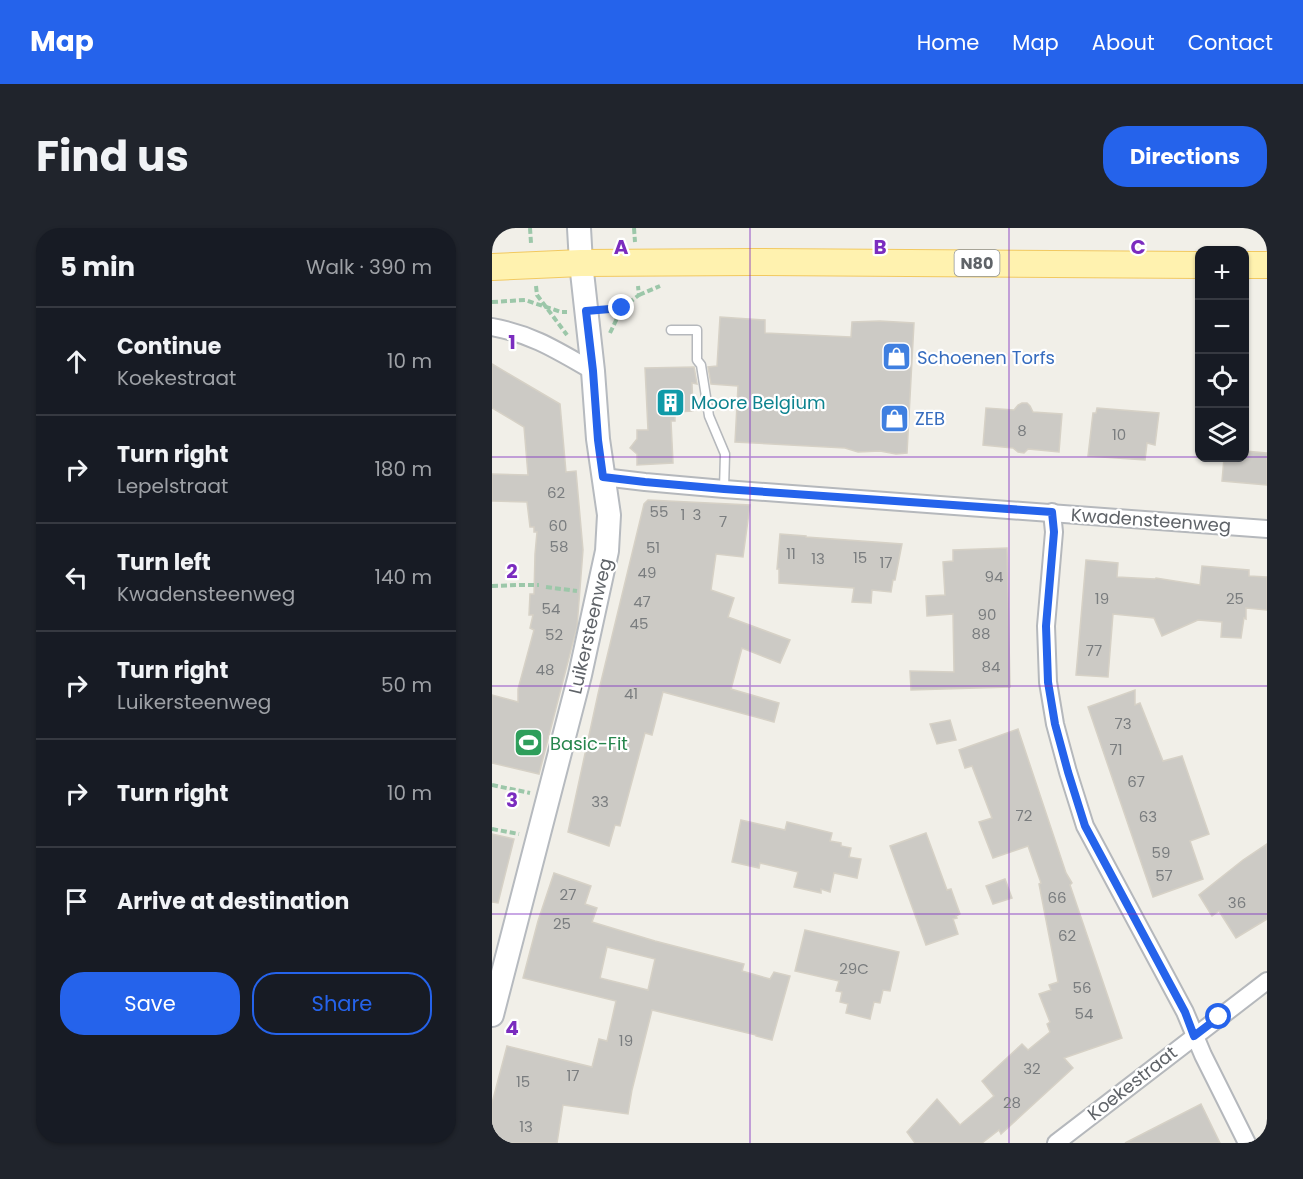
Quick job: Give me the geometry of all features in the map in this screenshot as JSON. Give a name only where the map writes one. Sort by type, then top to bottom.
[{"type":"main road","name":"N80","points":[[492,267],[581,263],[754,262],[1195,264]]},
{"type":"main road","points":[[1249,265],[1267,265]]},
{"type":"street","name":"Luikersteenweg","points":[[492,1015],[599,594],[608,542],[609,515],[598,440],[579,228]]},
{"type":"street","points":[[492,327],[510,330],[540,341],[593,371]]},
{"type":"street","name":"Kwadensteenweg","points":[[603,477],[724,489],[1267,529]]},
{"type":"street","points":[[1052,512],[1054,532],[1046,626],[1048,682],[1055,724],[1068,772],[1085,826],[1185,1012],[1194,1036],[1247,1143]]},
{"type":"street","name":"Koekestraat","points":[[1056,1143],[1267,981]]},
{"type":"lane","points":[[672,330],[697,330],[697,360],[701,365],[709,416],[725,454],[724,489]]},
{"type":"path","points":[[492,302],[525,300],[561,312],[622,308]]},
{"type":"path","points":[[492,586],[539,585]]},
{"type":"path","points":[[546,587],[599,594]]},
{"type":"path","points":[[492,785],[548,797]]},
{"type":"building","points":[[720,317],[765,320],[765,333],[851,337],[852,322],[914,323],[907,453],[858,452],[845,448],[735,442],[738,386],[711,384],[708,367],[717,366]]},
{"type":"building","points":[[492,364],[560,404],[566,472],[576,471],[583,550],[577,627],[539,774],[492,763],[492,695],[518,702],[518,689],[534,630],[530,628],[533,615],[529,615],[530,594],[534,594],[537,532],[534,532],[534,527],[530,527],[527,502],[492,501],[492,474],[528,475],[524,427],[492,408]]},
{"type":"building","points":[[694,367],[697,384],[692,383],[693,411],[675,412],[675,421],[671,421],[673,463],[637,465],[637,454],[630,448],[637,439],[637,430],[648,430],[645,368]]},
{"type":"building","points":[[1022,403],[1027,403],[1033,412],[1062,414],[1059,452],[1028,449],[1024,453],[1013,448],[983,445],[986,408],[1014,410]]},
{"type":"building","points":[[1097,408],[1159,413],[1155,445],[1147,443],[1145,460],[1088,456],[1093,413],[1096,413]]},
{"type":"building","points":[[1249,451],[1267,453],[1267,485],[1222,481],[1224,462],[1249,462]]},
{"type":"building","points":[[648,500],[750,505],[743,557],[716,554],[711,590],[734,598],[728,617],[790,640],[780,663],[742,648],[731,689],[779,703],[774,722],[663,692],[652,735],[645,733],[620,826],[615,825],[609,846],[568,832],[598,694],[644,504]]},
{"type":"building","points":[[780,534],[902,544],[891,592],[872,590],[871,603],[852,602],[854,588],[779,583],[779,569],[777,569]]},
{"type":"building","points":[[1007,548],[1010,687],[911,690],[910,671],[954,672],[953,614],[927,616],[926,596],[945,595],[943,562],[953,561],[953,550]]},
{"type":"building","points":[[1086,560],[1118,563],[1117,577],[1156,578],[1200,585],[1202,566],[1249,570],[1249,576],[1267,577],[1267,610],[1246,608],[1246,619],[1244,618],[1241,638],[1221,637],[1222,622],[1198,620],[1162,636],[1154,618],[1113,614],[1108,677],[1076,675]]},
{"type":"building","points":[[1135,690],[1135,705],[1140,703],[1163,761],[1182,756],[1209,834],[1190,841],[1203,879],[1153,897],[1088,707]]},
{"type":"building","points":[[950,720],[956,740],[937,744],[930,724]]},
{"type":"building","points":[[1018,729],[1066,873],[1072,883],[1070,885],[1122,1038],[1064,1058],[1073,1068],[1001,1134],[999,1130],[982,1143],[915,1143],[907,1132],[937,1099],[960,1125],[994,1096],[982,1081],[1022,1044],[1028,1050],[1050,1032],[1047,1024],[1050,1022],[1039,994],[1051,990],[1049,985],[1058,982],[1039,884],[1041,883],[1028,846],[993,858],[979,822],[992,818],[972,766],[965,768],[959,750]]},
{"type":"building","points":[[741,820],[785,830],[787,822],[832,833],[830,841],[851,848],[849,857],[861,859],[857,878],[834,873],[830,892],[821,889],[821,893],[794,887],[798,872],[760,863],[759,868],[732,862]]},
{"type":"building","points":[[926,833],[947,890],[951,889],[960,914],[953,919],[958,934],[926,945],[890,846]]},
{"type":"building","points":[[492,834],[514,839],[498,903],[492,902]]},
{"type":"building","points":[[1267,844],[1267,919],[1236,938],[1219,911],[1212,916],[1199,895]]},
{"type":"building","points":[[554,873],[591,886],[585,904],[597,908],[592,922],[744,964],[742,971],[770,979],[774,972],[790,976],[772,1040],[652,1010],[628,1114],[563,1105],[557,1143],[492,1143],[492,1103],[507,1046],[592,1067],[599,1039],[607,1041],[616,1001],[523,978]],"holes":[[[607,947],[655,959],[648,990],[600,978]]]},
{"type":"building","points":[[1005,879],[1012,898],[993,904],[986,886]]},
{"type":"building","points":[[805,930],[899,952],[890,991],[883,990],[880,1003],[874,1002],[870,1019],[846,1013],[848,1004],[840,1002],[842,992],[836,991],[839,981],[795,971]]},
{"type":"building","points":[[1201,1104],[1220,1143],[1125,1143],[1166,1122]]},
{"type":"place","name":"Schoenen Torfs","points":[[896,357]]},
{"type":"place","name":"Moore Belgium","points":[[670,402]]},
{"type":"place","name":"ZEB","points":[[894,418]]},
{"type":"place","name":"Basic-Fit","points":[[529,743]]},
{"type":"route","points":[[622,308],[586,311],[603,477],[724,489],[1052,512],[1054,532],[1046,626],[1048,682],[1055,724],[1085,826],[1185,1012],[1194,1036],[1219,1017]]}]
